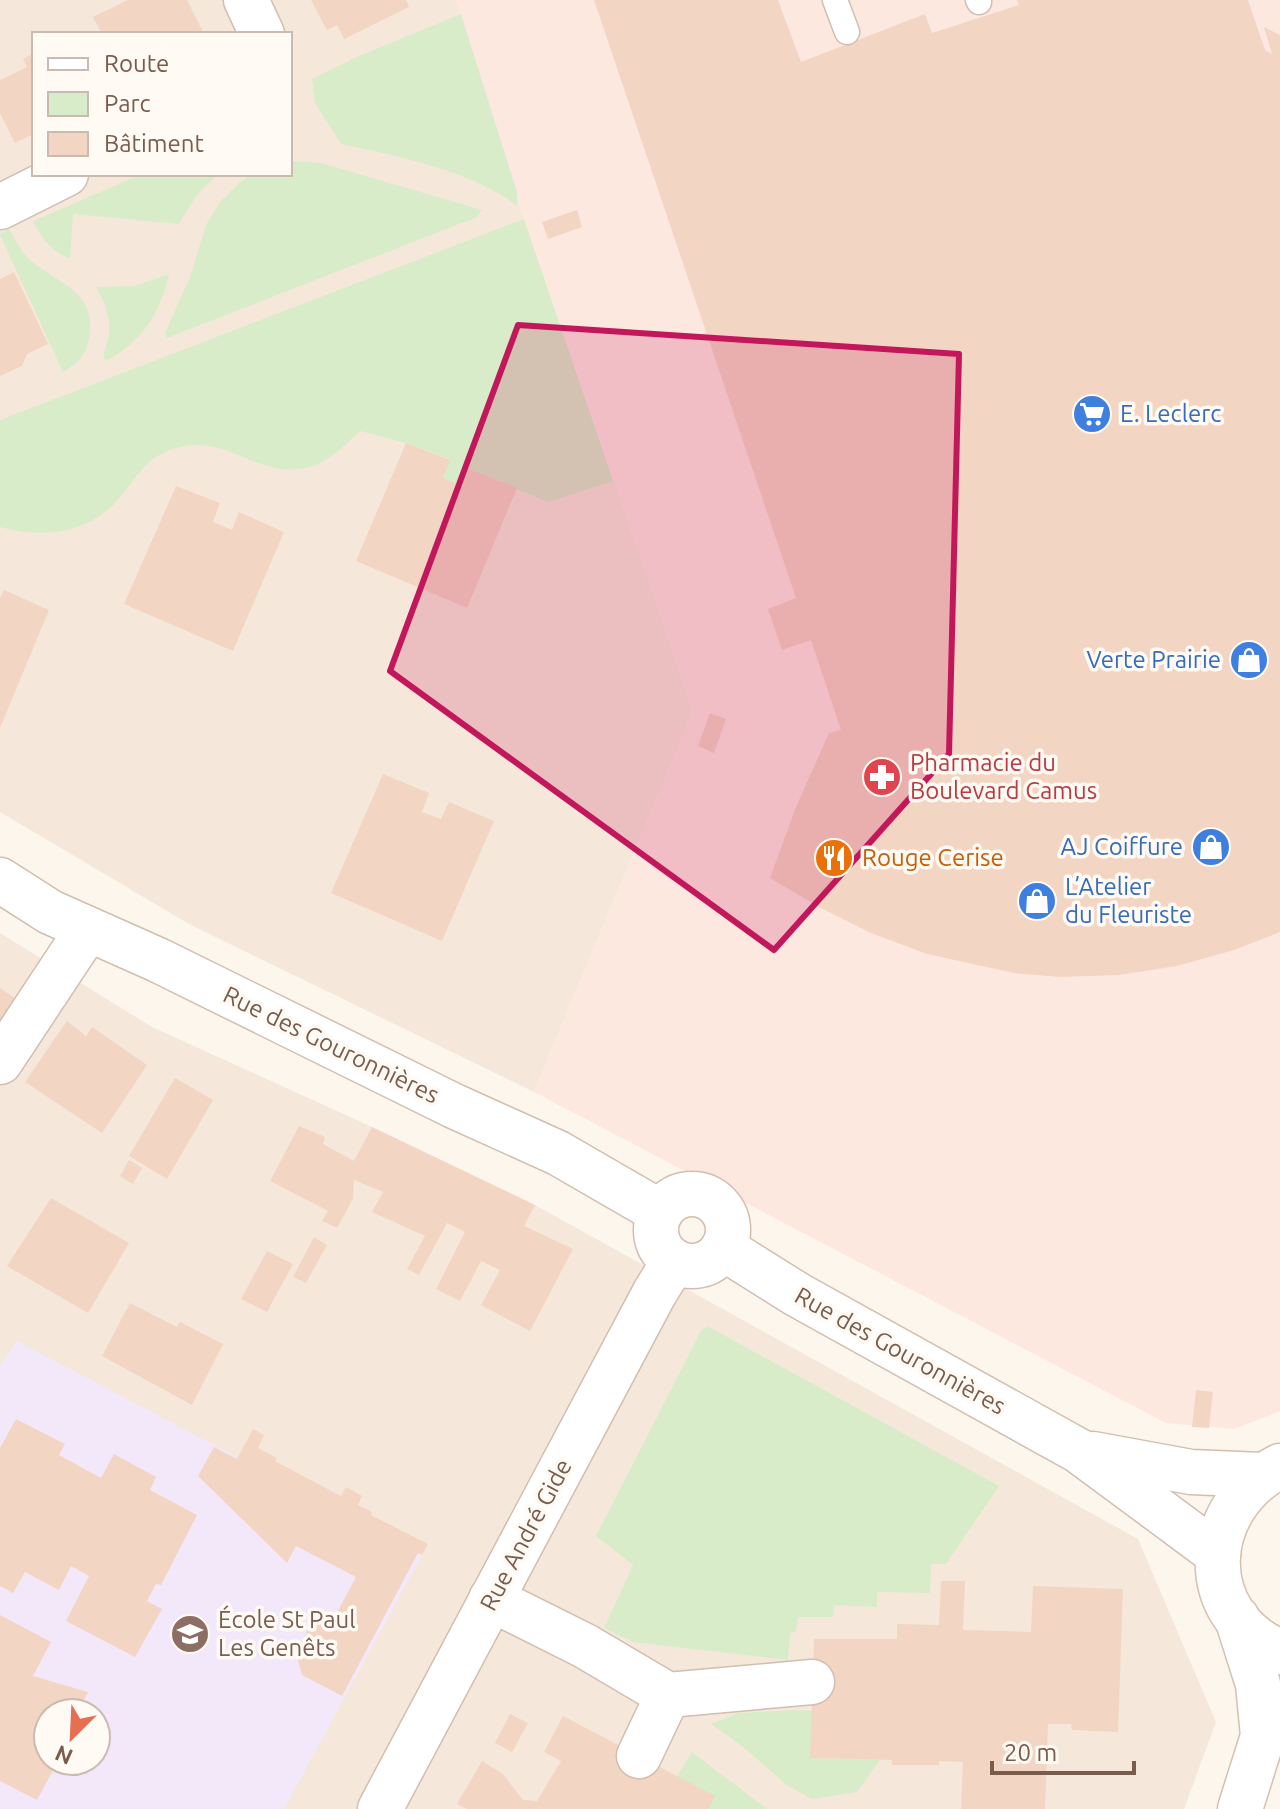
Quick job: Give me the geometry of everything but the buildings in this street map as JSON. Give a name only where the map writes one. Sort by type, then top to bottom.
[{"type":"street","points":[[246,0],[261,32]]},
{"type":"street","points":[[0,207],[62,176]]},
{"type":"street","name":"Rue des Gouronnières","points":[[0,880],[50,912],[158,960],[454,1106],[558,1153],[660,1212]]},
{"type":"street","points":[[0,1062],[88,929]]},
{"type":"street","points":[[688,1194],[710,1199],[719,1206],[728,1226],[723,1248],[716,1257],[696,1266],[674,1261],[659,1244],[656,1222],[660,1212],[668,1203],[688,1194]]},
{"type":"street","name":"Rue des Gouronnières","points":[[723,1248],[811,1303],[1079,1451],[1218,1554]]},
{"type":"street","name":"Rue André Gide","points":[[380,1809],[674,1261]]},
{"type":"street","name":"Rue des Gouronnières","points":[[1079,1451],[1191,1472],[1271,1471]]},
{"type":"street","points":[[1240,1809],[1263,1736],[1258,1684],[1237,1618],[1222,1587],[1218,1554],[1223,1528],[1234,1503],[1271,1471]]},
{"type":"street","points":[[491,1599],[585,1646],[668,1695],[812,1682]]},
{"type":"street","points":[[1237,1618],[1255,1637],[1280,1652]]},
{"type":"street","points":[[639,1756],[668,1695]]},
{"type":"lane","points":[[835,0],[847,32]]},
{"type":"highlighted area","points":[[518,325],[959,354],[949,754],[774,950],[390,671]]},
{"type":"shaded area","points":[[0,0],[457,0],[524,219],[693,711],[534,1092],[189,924],[0,812]]},
{"type":"shaded area","points":[[457,0],[1280,0],[1280,1411],[1234,1429],[1166,1423],[534,1092],[693,711],[524,219]]},
{"type":"shaded area","points":[[0,933],[152,1027],[535,1205],[1138,1539],[1216,1722],[1184,1809],[0,1809]]},
{"type":"shaded area","name":"École St Paul Les Genêts","points":[[17,1341],[422,1555],[284,1809],[0,1809],[0,1365]]},
{"type":"green space","points":[[461,14],[517,192],[517,206],[499,193],[456,174],[409,159],[341,144],[315,103],[312,79]]},
{"type":"green space","points":[[292,161],[321,163],[482,210],[477,217],[167,338],[165,333],[190,277],[206,225],[220,202],[250,176],[292,176]]},
{"type":"green space","points":[[137,176],[216,176],[196,196],[179,224],[73,214],[70,259],[48,244],[33,221]]},
{"type":"green space","points":[[524,219],[613,481],[548,502],[469,469],[463,486],[443,478],[449,459],[360,431],[327,459],[301,469],[264,465],[211,446],[191,445],[170,450],[153,459],[106,511],[78,527],[32,533],[0,527],[0,420]]},
{"type":"green space","points":[[9,229],[27,257],[73,290],[88,310],[90,323],[86,350],[77,362],[63,372],[0,235]]},
{"type":"green space","points":[[169,274],[161,301],[148,325],[129,346],[105,361],[109,323],[96,287],[135,286]]},
{"type":"green space","points":[[709,1327],[999,1486],[946,1564],[931,1564],[930,1593],[877,1592],[877,1607],[834,1605],[833,1617],[798,1617],[796,1632],[790,1633],[788,1660],[633,1642],[604,1628],[633,1565],[596,1536],[702,1329]]},
{"type":"green space","points":[[812,1711],[811,1758],[880,1760],[857,1792],[812,1799],[788,1786],[711,1724],[738,1713]]},
{"type":"green space","points":[[692,1752],[767,1809],[708,1809],[677,1776]]},
{"type":"place","name":"E. Leclerc","points":[[1092,414]]},
{"type":"place","name":"Verte Prairie","points":[[1249,660]]},
{"type":"place","name":"Pharmacie du Boulevard Camus","points":[[882,777]]},
{"type":"place","name":"AJ Coiffure","points":[[1211,847]]},
{"type":"place","name":"Rouge Cerise","points":[[834,858]]},
{"type":"place","name":"L’Atelier du Fleuriste","points":[[1037,901]]},
{"type":"place","name":"École St Paul Les Genêts","points":[[190,1634]]}]
